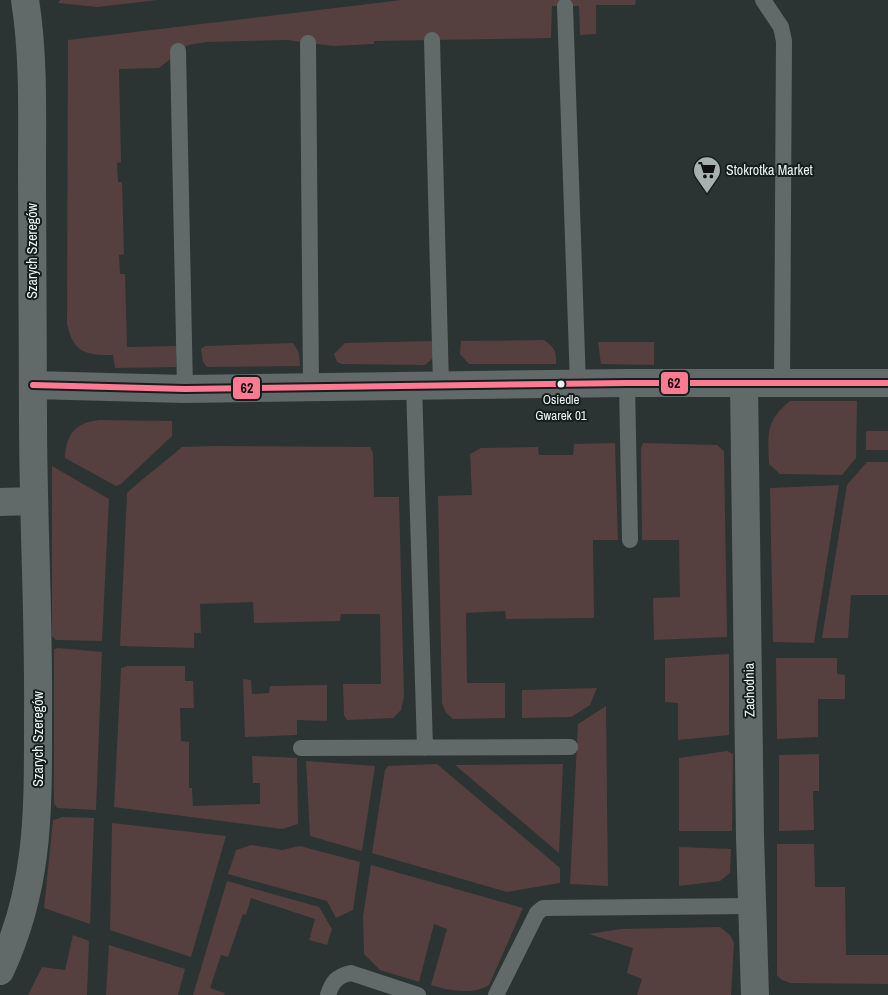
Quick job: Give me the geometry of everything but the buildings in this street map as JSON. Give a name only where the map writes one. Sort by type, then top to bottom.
[{"type":"street","name":"Szarych Szeregów","points":[[0,971],[14,942],[24,909],[33,864],[38,811],[38,645],[33,501],[31,99],[29,27],[25,0]]},
{"type":"street","points":[[33,385],[185,389],[414,385],[888,382]]},
{"type":"street","name":"Zachodnia","points":[[744,384],[755,995]]},
{"type":"street","points":[[0,502],[33,501]]},
{"type":"lane","points":[[763,0],[781,27],[784,41],[782,384]]},
{"type":"lane","points":[[565,6],[578,384]]},
{"type":"lane","points":[[432,40],[441,385]]},
{"type":"lane","points":[[308,43],[311,387]]},
{"type":"lane","points":[[178,51],[185,389]]},
{"type":"lane","points":[[627,383],[630,540]]},
{"type":"lane","points":[[414,385],[425,748]]},
{"type":"lane","points":[[301,748],[570,747]]},
{"type":"lane","points":[[496,995],[537,913],[543,908],[752,906]]},
{"type":"lane","points":[[328,995],[332,982],[341,975],[351,973],[418,995]]},
{"type":"shaded area","points":[[60,0],[158,0],[97,7],[58,3]]},
{"type":"shaded area","points":[[402,0],[636,0],[635,5],[596,5],[596,34],[580,35],[579,6],[552,6],[551,38],[374,41],[374,44],[333,46],[286,40],[207,42],[188,45],[159,68],[119,69],[121,162],[117,163],[118,182],[122,182],[124,254],[119,255],[120,274],[125,274],[127,347],[177,346],[176,367],[115,368],[113,355],[82,351],[73,342],[67,324],[68,40]]},
{"type":"shaded area","points":[[544,340],[554,350],[556,364],[469,364],[460,354],[461,341]]},
{"type":"shaded area","points":[[431,341],[436,347],[434,357],[425,365],[342,364],[337,362],[334,354],[345,343]]},
{"type":"shaded area","points":[[598,342],[654,342],[654,365],[601,364]]},
{"type":"shaded area","points":[[293,343],[299,353],[300,366],[207,367],[203,362],[201,349],[205,346]]},
{"type":"shaded area","points":[[790,401],[857,401],[856,458],[842,475],[780,474],[769,464],[768,445],[772,422],[782,408]]},
{"type":"shaded area","points":[[99,420],[172,421],[172,436],[121,484],[116,486],[65,458],[67,442],[73,431],[84,424]]},
{"type":"shaded area","points":[[866,431],[888,431],[888,450],[866,450]]},
{"type":"shaded area","points":[[615,443],[618,540],[593,540],[594,618],[506,619],[505,611],[466,613],[467,683],[505,683],[505,718],[453,719],[446,713],[442,703],[438,496],[472,495],[470,454],[481,448],[538,447],[539,455],[573,455],[574,444]]},
{"type":"shaded area","points":[[643,443],[717,445],[724,451],[727,637],[654,640],[653,598],[680,597],[679,540],[642,540],[641,448]]},
{"type":"shaded area","points":[[182,447],[370,447],[373,453],[374,497],[399,497],[404,697],[401,710],[393,718],[347,720],[344,715],[343,684],[381,684],[380,614],[341,614],[340,621],[254,623],[253,602],[200,604],[201,633],[194,633],[194,648],[120,646],[127,493]]},
{"type":"shaded area","points":[[867,462],[888,462],[888,595],[851,595],[848,638],[822,638],[847,485]]},
{"type":"shaded area","points":[[52,466],[109,499],[102,641],[56,640],[52,636]]},
{"type":"shaded area","points":[[839,485],[814,643],[773,642],[770,488]]},
{"type":"shaded area","points":[[54,649],[102,652],[96,810],[57,808],[54,803]]},
{"type":"shaded area","points":[[729,654],[729,735],[678,740],[678,703],[665,702],[665,658]]},
{"type":"shaded area","points":[[776,658],[837,658],[837,674],[845,675],[845,699],[818,699],[818,737],[777,739]]},
{"type":"shaded area","points":[[127,666],[185,666],[185,681],[193,681],[194,708],[180,708],[181,741],[189,742],[189,788],[192,788],[193,806],[260,804],[260,783],[253,783],[252,756],[297,758],[298,824],[282,829],[114,807],[121,668]]},
{"type":"shaded area","points":[[243,679],[251,680],[252,694],[269,693],[270,686],[327,685],[327,721],[297,720],[297,735],[245,737]]},
{"type":"shaded area","points":[[597,688],[590,705],[571,717],[522,718],[522,690]]},
{"type":"shaded area","points":[[606,706],[608,886],[570,884],[578,724]]},
{"type":"shaded area","points":[[727,751],[733,754],[732,831],[679,831],[679,758]]},
{"type":"shaded area","points":[[819,754],[819,791],[813,791],[814,830],[779,831],[779,755]]},
{"type":"shaded area","points":[[306,761],[375,766],[362,851],[310,836]]},
{"type":"shaded area","points":[[437,764],[560,868],[560,883],[507,892],[372,853],[385,770],[388,766]]},
{"type":"shaded area","points":[[563,764],[559,853],[455,765]]},
{"type":"shaded area","points":[[63,817],[94,818],[90,924],[44,908],[53,820]]},
{"type":"shaded area","points":[[112,823],[226,836],[191,957],[110,930]]},
{"type":"shaded area","points":[[777,844],[814,844],[815,887],[845,887],[846,955],[888,955],[888,984],[791,983],[782,980],[777,975]]},
{"type":"shaded area","points":[[251,845],[282,850],[300,846],[360,862],[353,910],[336,918],[327,901],[228,874],[236,850]]},
{"type":"shaded area","points":[[679,847],[731,849],[730,873],[720,881],[679,886]]},
{"type":"shaded area","points":[[371,865],[523,908],[489,985],[476,990],[462,991],[431,985],[447,929],[434,924],[419,982],[380,970],[364,954],[363,916]]},
{"type":"shaded area","points":[[227,881],[319,907],[332,929],[327,945],[309,940],[315,919],[251,898],[246,915],[243,914],[228,957],[221,955],[210,988],[225,993],[224,995],[193,995]]},
{"type":"shaded area","points":[[720,927],[730,935],[734,943],[731,995],[637,995],[642,979],[627,973],[633,948],[589,934],[621,929]]},
{"type":"shaded area","points":[[73,935],[89,941],[87,995],[28,995],[42,967],[65,970]]},
{"type":"shaded area","points":[[109,945],[185,969],[178,995],[106,995]]},
{"type":"transit line","name":"62","points":[[33,385],[185,389],[627,383],[888,383]]},
{"type":"place","name":"Stokrotka Market","points":[[707,194]]},
{"type":"place","name":"Osiedle Gwarek 01","points":[[561,384]]}]
